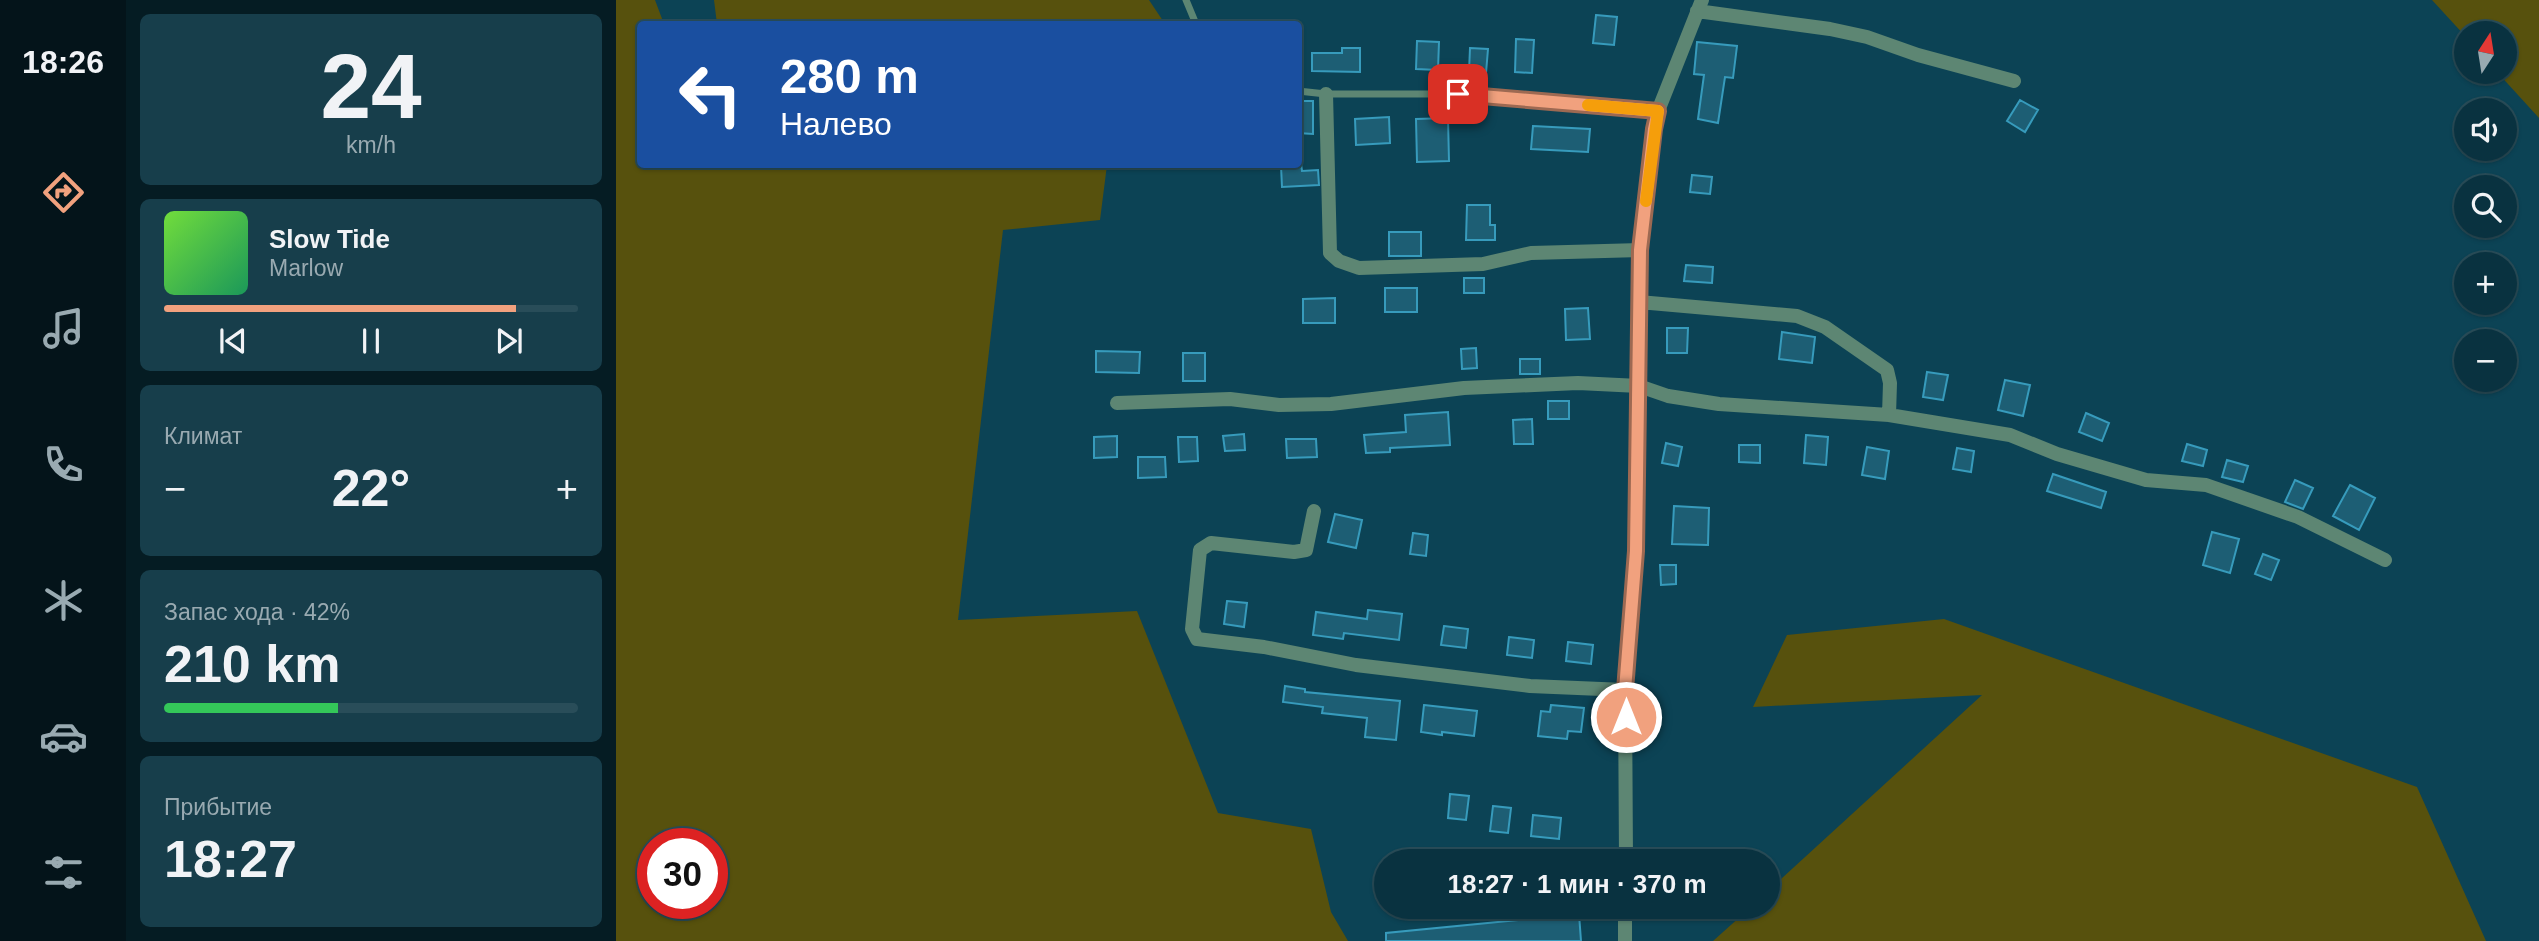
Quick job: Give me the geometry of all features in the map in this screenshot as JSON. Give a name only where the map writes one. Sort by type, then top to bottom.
[{"type":"street","points":[[1626,849],[1625,690],[1636,551],[1640,250],[1658,111],[1700,6],[1867,37],[1918,55],[2014,81]]},
{"type":"street","points":[[1326,94],[1330,253],[1339,261],[1359,268],[1483,264],[1531,253],[1640,250]]},
{"type":"street","points":[[1639,302],[1797,316],[1825,327],[1887,370],[1890,383],[1889,415]]},
{"type":"street","points":[[1117,402],[1230,399],[1279,405],[1331,404],[1464,388],[1578,383],[1639,386],[1668,396],[1719,404],[1889,415],[2010,435],[2057,454],[2146,480],[2206,485],[2298,517],[2385,560]]},
{"type":"street","points":[[1314,511],[1306,550],[1294,552],[1211,543],[1200,550],[1192,629],[1197,639],[1264,647],[1356,665],[1530,686],[1625,690]]},
{"type":"street","points":[[1625,919],[1625,941]]},
{"type":"lane","points":[[1186,0],[1195,21]]},
{"type":"lane","points":[[1302,91],[1326,94],[1458,94],[1658,111]]},
{"type":"shaded area","points":[[616,0],[655,0],[663,21],[637,21],[637,168],[1107,168],[1100,220],[1003,230],[958,620],[1137,611],[1218,813],[1311,829],[1331,912],[1348,941],[616,941]]},
{"type":"shaded area","points":[[714,0],[1149,0],[1163,21],[717,21]]},
{"type":"shaded area","points":[[2432,0],[2539,0],[2539,118],[2508,84],[2517,84],[2517,21],[2454,21],[2454,24]]},
{"type":"shaded area","points":[[1944,619],[2417,787],[2486,941],[1713,941],[1738,919],[1780,919],[1780,880],[1982,695],[1753,707],[1787,635]]},
{"type":"building","points":[[1596,15],[1617,17],[1614,45],[1593,43]]},
{"type":"building","points":[[1516,39],[1534,40],[1532,73],[1515,72]]},
{"type":"building","points":[[1417,41],[1439,42],[1438,70],[1416,69]]},
{"type":"building","points":[[1697,42],[1737,46],[1733,78],[1725,77],[1718,123],[1698,119],[1704,75],[1694,74]]},
{"type":"building","points":[[1342,48],[1360,48],[1360,72],[1312,71],[1312,53],[1342,53]]},
{"type":"building","points":[[1470,48],[1488,49],[1486,73],[1469,72]]},
{"type":"building","points":[[2020,100],[2038,110],[2025,132],[2007,121]]},
{"type":"building","points":[[1302,101],[1313,101],[1313,134],[1302,133]]},
{"type":"building","points":[[1389,117],[1390,143],[1356,145],[1355,119]]},
{"type":"building","points":[[1448,118],[1449,161],[1417,162],[1416,119]]},
{"type":"building","points":[[1533,126],[1590,129],[1588,152],[1531,149]]},
{"type":"building","points":[[1281,168],[1318,170],[1319,185],[1282,187]]},
{"type":"building","points":[[1692,175],[1712,177],[1710,194],[1690,192]]},
{"type":"building","points":[[1467,205],[1490,205],[1490,225],[1495,225],[1495,240],[1466,240]]},
{"type":"building","points":[[1389,232],[1421,232],[1421,256],[1389,256]]},
{"type":"building","points":[[1686,265],[1713,267],[1712,283],[1684,281]]},
{"type":"building","points":[[1464,278],[1484,278],[1484,293],[1464,293]]},
{"type":"building","points":[[1385,288],[1417,288],[1417,312],[1385,312]]},
{"type":"building","points":[[1335,298],[1335,323],[1303,323],[1303,299]]},
{"type":"building","points":[[1588,308],[1590,339],[1566,340],[1565,309]]},
{"type":"building","points":[[1667,328],[1688,328],[1687,353],[1667,353]]},
{"type":"building","points":[[1782,332],[1815,337],[1812,363],[1779,359]]},
{"type":"building","points":[[1476,348],[1477,368],[1462,369],[1461,349]]},
{"type":"building","points":[[1096,351],[1140,352],[1139,373],[1096,372]]},
{"type":"building","points":[[1183,353],[1205,353],[1205,381],[1183,381]]},
{"type":"building","points":[[1520,359],[1540,359],[1540,374],[1520,374]]},
{"type":"building","points":[[1927,372],[1948,375],[1943,400],[1923,397]]},
{"type":"building","points":[[2005,380],[2030,385],[2023,416],[1998,410]]},
{"type":"building","points":[[1548,401],[1569,401],[1569,419],[1548,419]]},
{"type":"building","points":[[1448,412],[1450,445],[1390,448],[1390,452],[1366,453],[1364,435],[1406,432],[1405,415]]},
{"type":"building","points":[[2086,413],[2109,423],[2102,441],[2079,432]]},
{"type":"building","points":[[1532,419],[1533,444],[1514,444],[1513,420]]},
{"type":"building","points":[[1244,434],[1245,450],[1225,451],[1223,436]]},
{"type":"building","points":[[1806,435],[1828,437],[1826,465],[1804,463]]},
{"type":"building","points":[[1117,436],[1117,457],[1094,458],[1094,437]]},
{"type":"building","points":[[1178,437],[1197,437],[1198,461],[1179,462]]},
{"type":"building","points":[[1286,439],[1316,439],[1317,457],[1287,458]]},
{"type":"building","points":[[1666,443],[1682,447],[1678,466],[1662,463]]},
{"type":"building","points":[[2187,444],[2207,450],[2203,466],[2182,461]]},
{"type":"building","points":[[1739,445],[1760,445],[1760,463],[1739,462]]},
{"type":"building","points":[[1867,447],[1889,451],[1885,479],[1862,475]]},
{"type":"building","points":[[1957,448],[1974,451],[1971,472],[1953,469]]},
{"type":"building","points":[[1138,457],[1165,457],[1166,477],[1138,478]]},
{"type":"building","points":[[2227,460],[2248,466],[2243,482],[2222,477]]},
{"type":"building","points":[[2053,474],[2106,492],[2101,508],[2047,491]]},
{"type":"building","points":[[2295,480],[2313,488],[2303,509],[2285,502]]},
{"type":"building","points":[[2350,485],[2375,498],[2359,530],[2333,516]]},
{"type":"building","points":[[1674,506],[1709,508],[1708,545],[1672,544]]},
{"type":"building","points":[[1335,514],[1362,520],[1356,548],[1328,542]]},
{"type":"building","points":[[2212,532],[2239,539],[2230,573],[2203,565]]},
{"type":"building","points":[[1413,533],[1428,535],[1426,556],[1410,554]]},
{"type":"building","points":[[2263,554],[2279,560],[2271,580],[2255,574]]},
{"type":"building","points":[[1660,565],[1676,565],[1676,584],[1661,585]]},
{"type":"building","points":[[1227,601],[1247,603],[1244,627],[1224,624]]},
{"type":"building","points":[[1368,610],[1402,614],[1399,640],[1344,633],[1343,639],[1313,635],[1316,612],[1367,619]]},
{"type":"building","points":[[1444,626],[1468,629],[1466,648],[1441,645]]},
{"type":"building","points":[[1509,637],[1534,640],[1532,658],[1507,655]]},
{"type":"building","points":[[1568,642],[1593,645],[1591,664],[1566,661]]},
{"type":"building","points":[[1285,686],[1305,689],[1305,692],[1400,701],[1396,740],[1365,737],[1367,718],[1322,713],[1323,707],[1283,702]]},
{"type":"building","points":[[1424,705],[1477,711],[1474,736],[1421,732]]},
{"type":"building","points":[[1551,705],[1584,708],[1581,732],[1568,731],[1567,739],[1538,736],[1541,711],[1550,712]]},
{"type":"building","points":[[1450,794],[1469,796],[1466,820],[1448,818]]},
{"type":"building","points":[[1493,806],[1511,808],[1508,833],[1490,831]]},
{"type":"building","points":[[1533,815],[1561,818],[1559,839],[1531,836]]},
{"type":"building","points":[[1528,919],[1579,919],[1581,941],[1386,941],[1386,933]]},
{"type":"slow traffic","points":[[1588,105],[1658,111],[1646,201]]},
{"type":"route","points":[[1458,94],[1658,111],[1640,250],[1636,551],[1625,690],[1626,717]]}]
